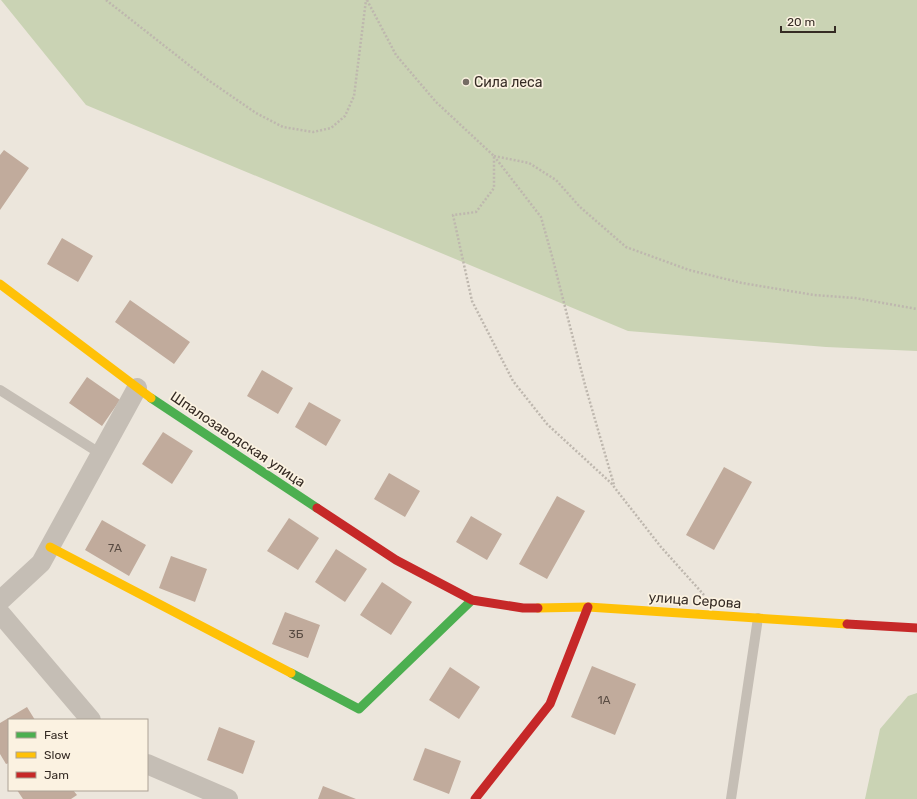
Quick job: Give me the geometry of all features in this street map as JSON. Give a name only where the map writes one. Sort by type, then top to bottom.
[{"type":"street","name":"Шпалозаводская улица","points":[[0,284],[137,388],[396,560],[472,600]]},
{"type":"street","points":[[0,601],[41,563],[137,388]]},
{"type":"street","points":[[50,547],[359,709],[472,600]]},
{"type":"street","name":"улица Серова","points":[[472,600],[523,608],[588,607],[917,628]]},
{"type":"street","points":[[475,799],[550,704],[588,607]]},
{"type":"street","points":[[0,613],[90,719]]},
{"type":"street","points":[[148,764],[228,799]]},
{"type":"lane","points":[[0,390],[101,454]]},
{"type":"lane","points":[[731,799],[758,618]]},
{"type":"path","points":[[106,0],[208,80],[256,113],[283,127],[313,132],[331,128],[345,116],[354,96],[367,0]]},
{"type":"path","points":[[367,0],[396,54],[436,102],[494,156],[541,217],[585,385],[615,488]]},
{"type":"path","points":[[494,156],[529,163],[556,180],[580,207],[626,247],[689,270],[742,283],[814,295],[855,298],[917,309]]},
{"type":"path","points":[[494,156],[494,188],[476,212],[453,215],[472,301],[513,381],[547,424],[615,488],[661,547],[722,616]]},
{"type":"green space","points":[[1,0],[917,0],[917,351],[826,347],[628,331],[86,105]]},
{"type":"green space","points":[[917,693],[917,799],[865,799],[880,729],[908,696]]},
{"type":"building","points":[[4,150],[29,168],[0,210],[0,155]]},
{"type":"building","points":[[62,238],[93,256],[78,282],[47,264]]},
{"type":"building","points":[[130,300],[190,342],[174,364],[115,322]]},
{"type":"building","points":[[262,370],[293,388],[278,414],[247,396]]},
{"type":"building","points":[[87,377],[120,400],[102,426],[69,403]]},
{"type":"building","points":[[309,402],[341,420],[326,446],[295,427]]},
{"type":"building","points":[[163,432],[193,451],[172,484],[142,464]]},
{"type":"building","points":[[724,467],[752,482],[714,550],[686,535]]},
{"type":"building","points":[[389,473],[420,491],[405,517],[374,499]]},
{"type":"building","points":[[557,496],[585,511],[547,579],[519,564]]},
{"type":"building","points":[[471,516],[502,534],[487,560],[456,542]]},
{"type":"building","points":[[289,518],[319,538],[298,570],[267,551]]},
{"type":"building","points":[[102,520],[146,545],[129,576],[85,550]]},
{"type":"building","points":[[336,549],[367,569],[345,602],[315,582]]},
{"type":"building","points":[[171,556],[207,569],[195,602],[159,588]]},
{"type":"building","points":[[382,582],[412,602],[391,635],[360,615]]},
{"type":"building","points":[[285,612],[320,625],[308,658],[272,644]]},
{"type":"building","points":[[592,666],[636,684],[615,735],[571,717]]},
{"type":"building","points":[[450,667],[480,687],[459,719],[429,700]]},
{"type":"building","points":[[27,707],[34,719],[8,719],[8,763],[6,764],[0,754],[0,723]]},
{"type":"building","points":[[219,727],[255,741],[243,774],[207,760]]},
{"type":"building","points":[[425,748],[461,761],[449,794],[413,780]]},
{"type":"building","points":[[323,786],[356,799],[318,799]]},
{"type":"building","points":[[18,791],[74,791],[77,795],[71,799],[23,799]]},
{"type":"traffic: fast","points":[[151,398],[317,508]]},
{"type":"traffic: fast","points":[[291,673],[359,709],[472,600]]},
{"type":"traffic: slow","points":[[0,284],[151,398]]},
{"type":"traffic: slow","points":[[50,547],[291,673]]},
{"type":"traffic: slow","points":[[538,608],[588,607],[847,624]]},
{"type":"traffic: jam","points":[[317,508],[396,560],[472,600],[523,608],[538,608]]},
{"type":"traffic: jam","points":[[475,799],[550,704],[588,607]]},
{"type":"traffic: jam","points":[[847,624],[917,628]]},
{"type":"place","name":"Сила леса","points":[[466,82]]}]
